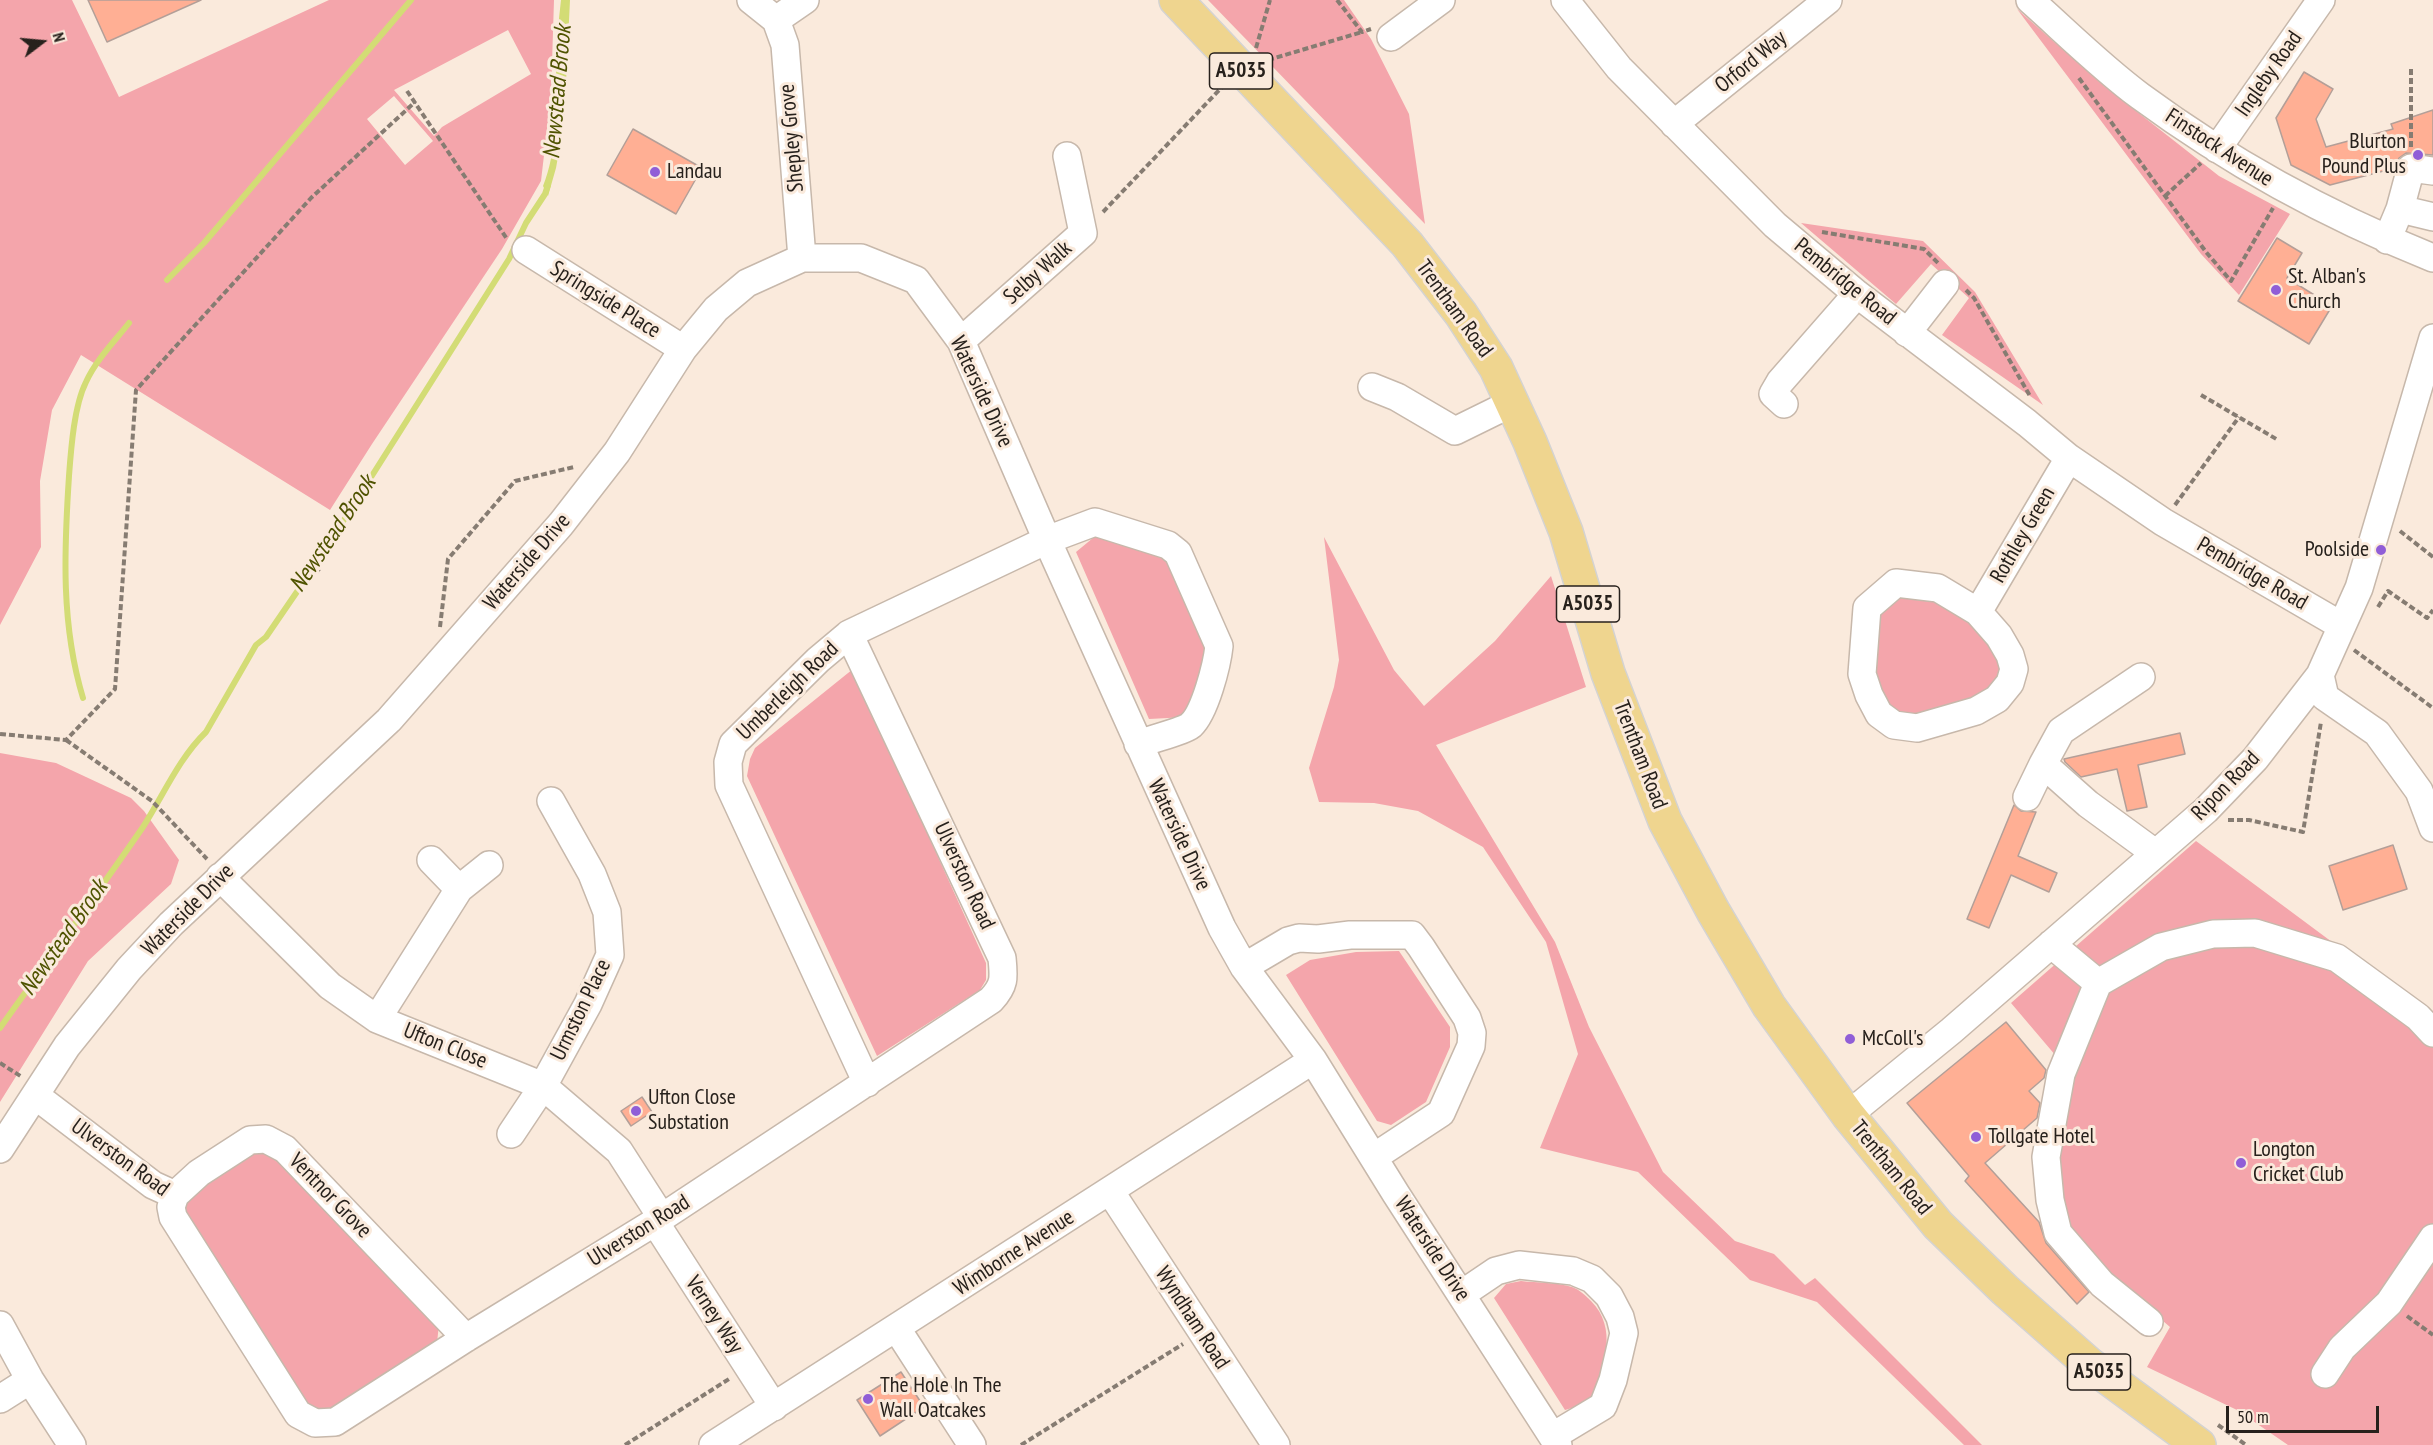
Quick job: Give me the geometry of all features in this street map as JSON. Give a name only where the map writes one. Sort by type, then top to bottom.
[{"type":"main road","name":"Trentham Road","points":[[1176,0],[1246,61],[1407,244],[1467,323],[1496,368],[1566,532],[1608,673],[1665,821],[1713,910],[1770,1006],[1848,1115],[1938,1225],[2005,1290],[2089,1364],[2199,1445]]},
{"type":"street","points":[[751,0],[776,20],[805,0]]},
{"type":"street","points":[[1381,39],[1441,0]]},
{"type":"street","name":"Pembridge Road","points":[[1565,0],[1619,68],[1674,124],[1776,225],[1857,294],[2027,423],[2069,458],[2163,522],[2344,621]]},
{"type":"street","name":"Orford Way","points":[[1674,124],[1828,0]]},
{"type":"street","name":"Finstock Avenue","points":[[2030,0],[2138,94],[2217,149],[2283,189],[2386,240],[2433,258]]},
{"type":"street","name":"Ingleby Road","points":[[2217,149],[2321,0]]},
{"type":"street","name":"Shepley Grove","points":[[776,20],[785,45],[802,258]]},
{"type":"street","name":"Selby Walk","points":[[961,342],[1083,233],[1067,156]]},
{"type":"street","points":[[2386,240],[2422,170]]},
{"type":"street","points":[[2400,209],[2433,217]]},
{"type":"street","name":"Springside Place","points":[[517,245],[683,349]]},
{"type":"street","name":"Waterside Drive","points":[[0,1149],[67,1046],[129,969],[220,877],[389,720],[561,524],[611,459],[683,349],[716,309],[747,283],[802,258],[861,258],[916,280],[961,342],[1047,540],[1222,928],[1244,967],[1313,1060],[1556,1441]]},
{"type":"street","points":[[1907,333],[1945,284]]},
{"type":"street","points":[[1785,404],[1773,394],[1780,381],[1857,294]]},
{"type":"street","name":"Ripon Road","points":[[1848,1115],[1951,1031],[2206,810],[2322,686],[2380,516],[2433,338]]},
{"type":"street","points":[[1372,387],[1397,397],[1455,431],[1512,403]]},
{"type":"street","name":"Rothley Green","points":[[1978,612],[2069,458]]},
{"type":"street","name":"Umberleigh Road","points":[[867,1083],[729,785],[727,773],[729,753],[733,744],[818,660],[849,634],[1047,540],[1095,522],[1167,545],[1178,553],[1218,646],[1217,661],[1199,714],[1190,726],[1138,744]]},
{"type":"street","points":[[1896,583],[1938,588],[1978,612],[1999,636],[2010,655],[2014,669],[2010,683],[1997,699],[1976,711],[1917,728],[1894,724],[1879,714],[1863,674],[1867,608],[1896,583]]},
{"type":"street","name":"Ulverston Road","points":[[36,1096],[153,1185],[175,1195],[171,1207],[173,1218],[298,1414],[315,1423],[335,1422],[658,1220],[991,1000],[1001,989],[1004,975],[1002,958],[994,939],[849,634]]},
{"type":"street","points":[[2028,798],[2061,731],[2141,677]]},
{"type":"street","points":[[2322,686],[2377,733],[2419,791],[2433,828]]},
{"type":"street","points":[[2043,764],[2088,804],[2155,853]]},
{"type":"street","name":"Urmston Place","points":[[511,1134],[543,1086],[588,1004],[610,955],[607,912],[592,874],[551,801]]},
{"type":"street","points":[[431,860],[459,889]]},
{"type":"street","points":[[377,1018],[459,889],[489,865]]},
{"type":"street","name":"Ufton Close","points":[[220,877],[330,986],[377,1018],[543,1086],[619,1151],[658,1220]]},
{"type":"street","points":[[2149,1322],[2102,1284],[2058,1233],[2050,1200],[2046,1157],[2061,1074],[2098,983],[2162,947],[2213,934],[2255,933],[2337,958],[2418,1017],[2433,1033]]},
{"type":"street","points":[[1244,967],[1288,941],[1299,938],[1412,935],[1421,947],[1467,1018],[1472,1033],[1470,1046],[1441,1113],[1374,1157]]},
{"type":"street","points":[[2051,944],[2098,983]]},
{"type":"street","name":"Wimborne Avenue","points":[[713,1445],[1313,1060]]},
{"type":"street","name":"Ventnor Grove","points":[[175,1195],[199,1173],[250,1140],[266,1139],[275,1142],[285,1149],[466,1338]]},
{"type":"street","name":"Wyndham Road","points":[[1110,1191],[1276,1445]]},
{"type":"street","name":"Verney Way","points":[[658,1220],[774,1407]]},
{"type":"street","points":[[2325,1374],[2342,1348],[2389,1303],[2433,1238]]},
{"type":"street","points":[[1462,1294],[1496,1271],[1519,1264],[1573,1271],[1592,1279],[1609,1296],[1620,1317],[1624,1333],[1613,1380],[1603,1406],[1556,1441]]},
{"type":"street","points":[[0,1325],[30,1380],[72,1445]]},
{"type":"street","points":[[897,1329],[972,1445]]},
{"type":"street","points":[[0,1399],[30,1380]]},
{"type":"path","points":[[1083,233],[1246,61],[1266,18],[1270,0]]},
{"type":"path","points":[[1338,0],[1381,39]]},
{"type":"path","points":[[1246,61],[1269,60],[1381,39]]},
{"type":"path","points":[[2411,67],[2422,170]]},
{"type":"path","points":[[2077,75],[2206,252],[2231,281],[2283,189]]},
{"type":"path","points":[[407,91],[517,245]]},
{"type":"path","points":[[66,740],[115,689],[136,390],[310,198],[415,102]]},
{"type":"path","points":[[2165,196],[2217,149]]},
{"type":"path","points":[[2201,395],[2278,440]]},
{"type":"path","points":[[2163,522],[2239,417]]},
{"type":"path","points":[[436,667],[448,559],[515,481],[611,459]]},
{"type":"path","points":[[2380,516],[2433,557]]},
{"type":"path","points":[[309,562],[320,572]]},
{"type":"path","points":[[2344,621],[2372,617],[2388,591],[2427,618],[2433,610]]},
{"type":"path","points":[[2344,621],[2433,708]]},
{"type":"path","points":[[2206,810],[2221,820],[2249,820],[2303,832],[2322,686]]},
{"type":"path","points":[[0,734],[66,740],[152,801],[213,866],[220,877]]},
{"type":"path","points":[[2389,1303],[2433,1335]]},
{"type":"path","points":[[1021,1445],[1201,1332]]},
{"type":"path","points":[[625,1445],[748,1367]]},
{"type":"shaded area","points":[[0,0],[72,0],[119,97],[329,0],[554,0],[551,95],[541,181],[502,249],[330,510],[81,355],[52,410],[40,481],[41,547],[0,625]],"holes":[[[508,30],[531,74],[442,127],[434,136],[394,90]],[[394,96],[433,141],[405,165],[367,119]]]},
{"type":"shaded area","points":[[1208,0],[1344,0],[1371,39],[1409,114],[1425,224]]},
{"type":"shaded area","points":[[2017,9],[2103,85],[2219,176],[2290,214],[2239,295],[2201,254]]},
{"type":"shaded area","points":[[1801,223],[1923,241],[1975,292],[2043,405],[1942,335],[1969,298],[1931,264],[1896,304]]},
{"type":"shaded area","points":[[1099,533],[1150,546],[1166,560],[1200,630],[1208,654],[1187,717],[1149,719],[1076,552]]},
{"type":"shaded area","points":[[1324,537],[1394,670],[1424,706],[1495,641],[1551,576],[1586,687],[1436,745],[1555,942],[1589,1027],[1663,1172],[1735,1241],[1774,1254],[1805,1285],[1815,1278],[1982,1445],[1964,1445],[1817,1302],[1750,1280],[1638,1172],[1540,1148],[1578,1054],[1546,942],[1483,847],[1418,811],[1374,803],[1319,802],[1309,768],[1334,687],[1339,660]]},
{"type":"shaded area","points":[[1898,587],[1937,592],[1995,638],[2007,682],[1917,724],[1882,711],[1867,658],[1871,609]]},
{"type":"shaded area","points":[[853,669],[986,963],[986,980],[980,990],[877,1056],[747,776],[755,748]]},
{"type":"shaded area","points":[[0,753],[56,763],[131,798],[144,811],[179,860],[171,884],[88,961],[0,1102]]},
{"type":"shaded area","points":[[2196,841],[2433,1017],[2433,1445],[2288,1445],[2237,1410],[2147,1367],[2170,1327],[2078,1248],[2060,1218],[2056,1148],[2073,1076],[2011,1003]]},
{"type":"shaded area","points":[[1399,951],[1450,1027],[1450,1047],[1426,1102],[1391,1125],[1377,1121],[1286,975],[1310,960],[1356,952]]},
{"type":"shaded area","points":[[246,1152],[273,1152],[439,1324],[437,1343],[339,1408],[324,1412],[300,1406],[188,1224],[184,1207],[186,1198]]},
{"type":"shaded area","points":[[1521,1281],[1572,1287],[1591,1301],[1599,1312],[1606,1335],[1605,1360],[1594,1397],[1579,1406],[1565,1410],[1494,1298],[1506,1284]]},
{"type":"water","points":[[561,0],[570,0],[564,123],[556,168],[548,196],[543,186],[548,173],[555,131],[557,47]]},
{"type":"building","points":[[88,0],[201,0],[107,42]]},
{"type":"building","points":[[2304,72],[2333,89],[2316,119],[2326,147],[2393,129],[2391,124],[2433,110],[2433,155],[2406,153],[2399,158],[2395,168],[2330,185],[2291,165],[2276,118]]},
{"type":"building","name":"Landau","points":[[633,129],[702,168],[676,214],[607,175]]},
{"type":"building","name":"St. Alban's Church","points":[[2277,238],[2302,253],[2287,278],[2332,306],[2309,344],[2238,301]]},
{"type":"building","points":[[2180,733],[2185,754],[2138,765],[2147,807],[2127,811],[2117,769],[2081,777],[2064,759]]},
{"type":"building","points":[[2014,805],[2021,811],[2036,812],[2018,856],[2057,873],[2049,892],[2011,875],[1989,928],[1967,919]]},
{"type":"building","points":[[2393,845],[2407,889],[2343,910],[2329,866]]},
{"type":"building","name":"Tollgate Hotel","points":[[2006,1022],[2046,1070],[2044,1078],[2029,1091],[2040,1103],[2037,1118],[1985,1163],[2039,1222],[2046,1243],[2089,1292],[2077,1304],[1965,1181],[1969,1176],[1907,1103]]},
{"type":"building","name":"Ufton Close Substation","points":[[642,1097],[652,1112],[631,1126],[621,1111]]},
{"type":"building","points":[[901,1372],[924,1407],[880,1436],[857,1400]]},
{"type":"waterway","points":[[167,280],[204,243],[411,0]]},
{"type":"waterway","name":"Newstead Brook","points":[[0,1028],[143,827],[179,765],[206,732],[256,645],[266,637],[318,561],[509,259],[548,185]]},
{"type":"waterway","points":[[83,698],[71,643],[66,588],[66,532],[72,441],[76,415],[86,382],[100,359],[129,323]]},
{"type":"place","name":"Blurton Pound Plus","points":[[2418,155]]},
{"type":"place","name":"Landau","points":[[655,172]]},
{"type":"place","name":"St. Alban's Church","points":[[2276,290]]},
{"type":"place","name":"Poolside","points":[[2381,550]]},
{"type":"place","name":"McColl's","points":[[1850,1039]]},
{"type":"place","name":"Ufton Close Substation","points":[[636,1111]]},
{"type":"place","name":"Tollgate Hotel","points":[[1976,1137]]},
{"type":"place","name":"Longton Cricket Club","points":[[2241,1163]]},
{"type":"place","name":"The Hole In The Wall Oatcakes","points":[[868,1399]]}]
